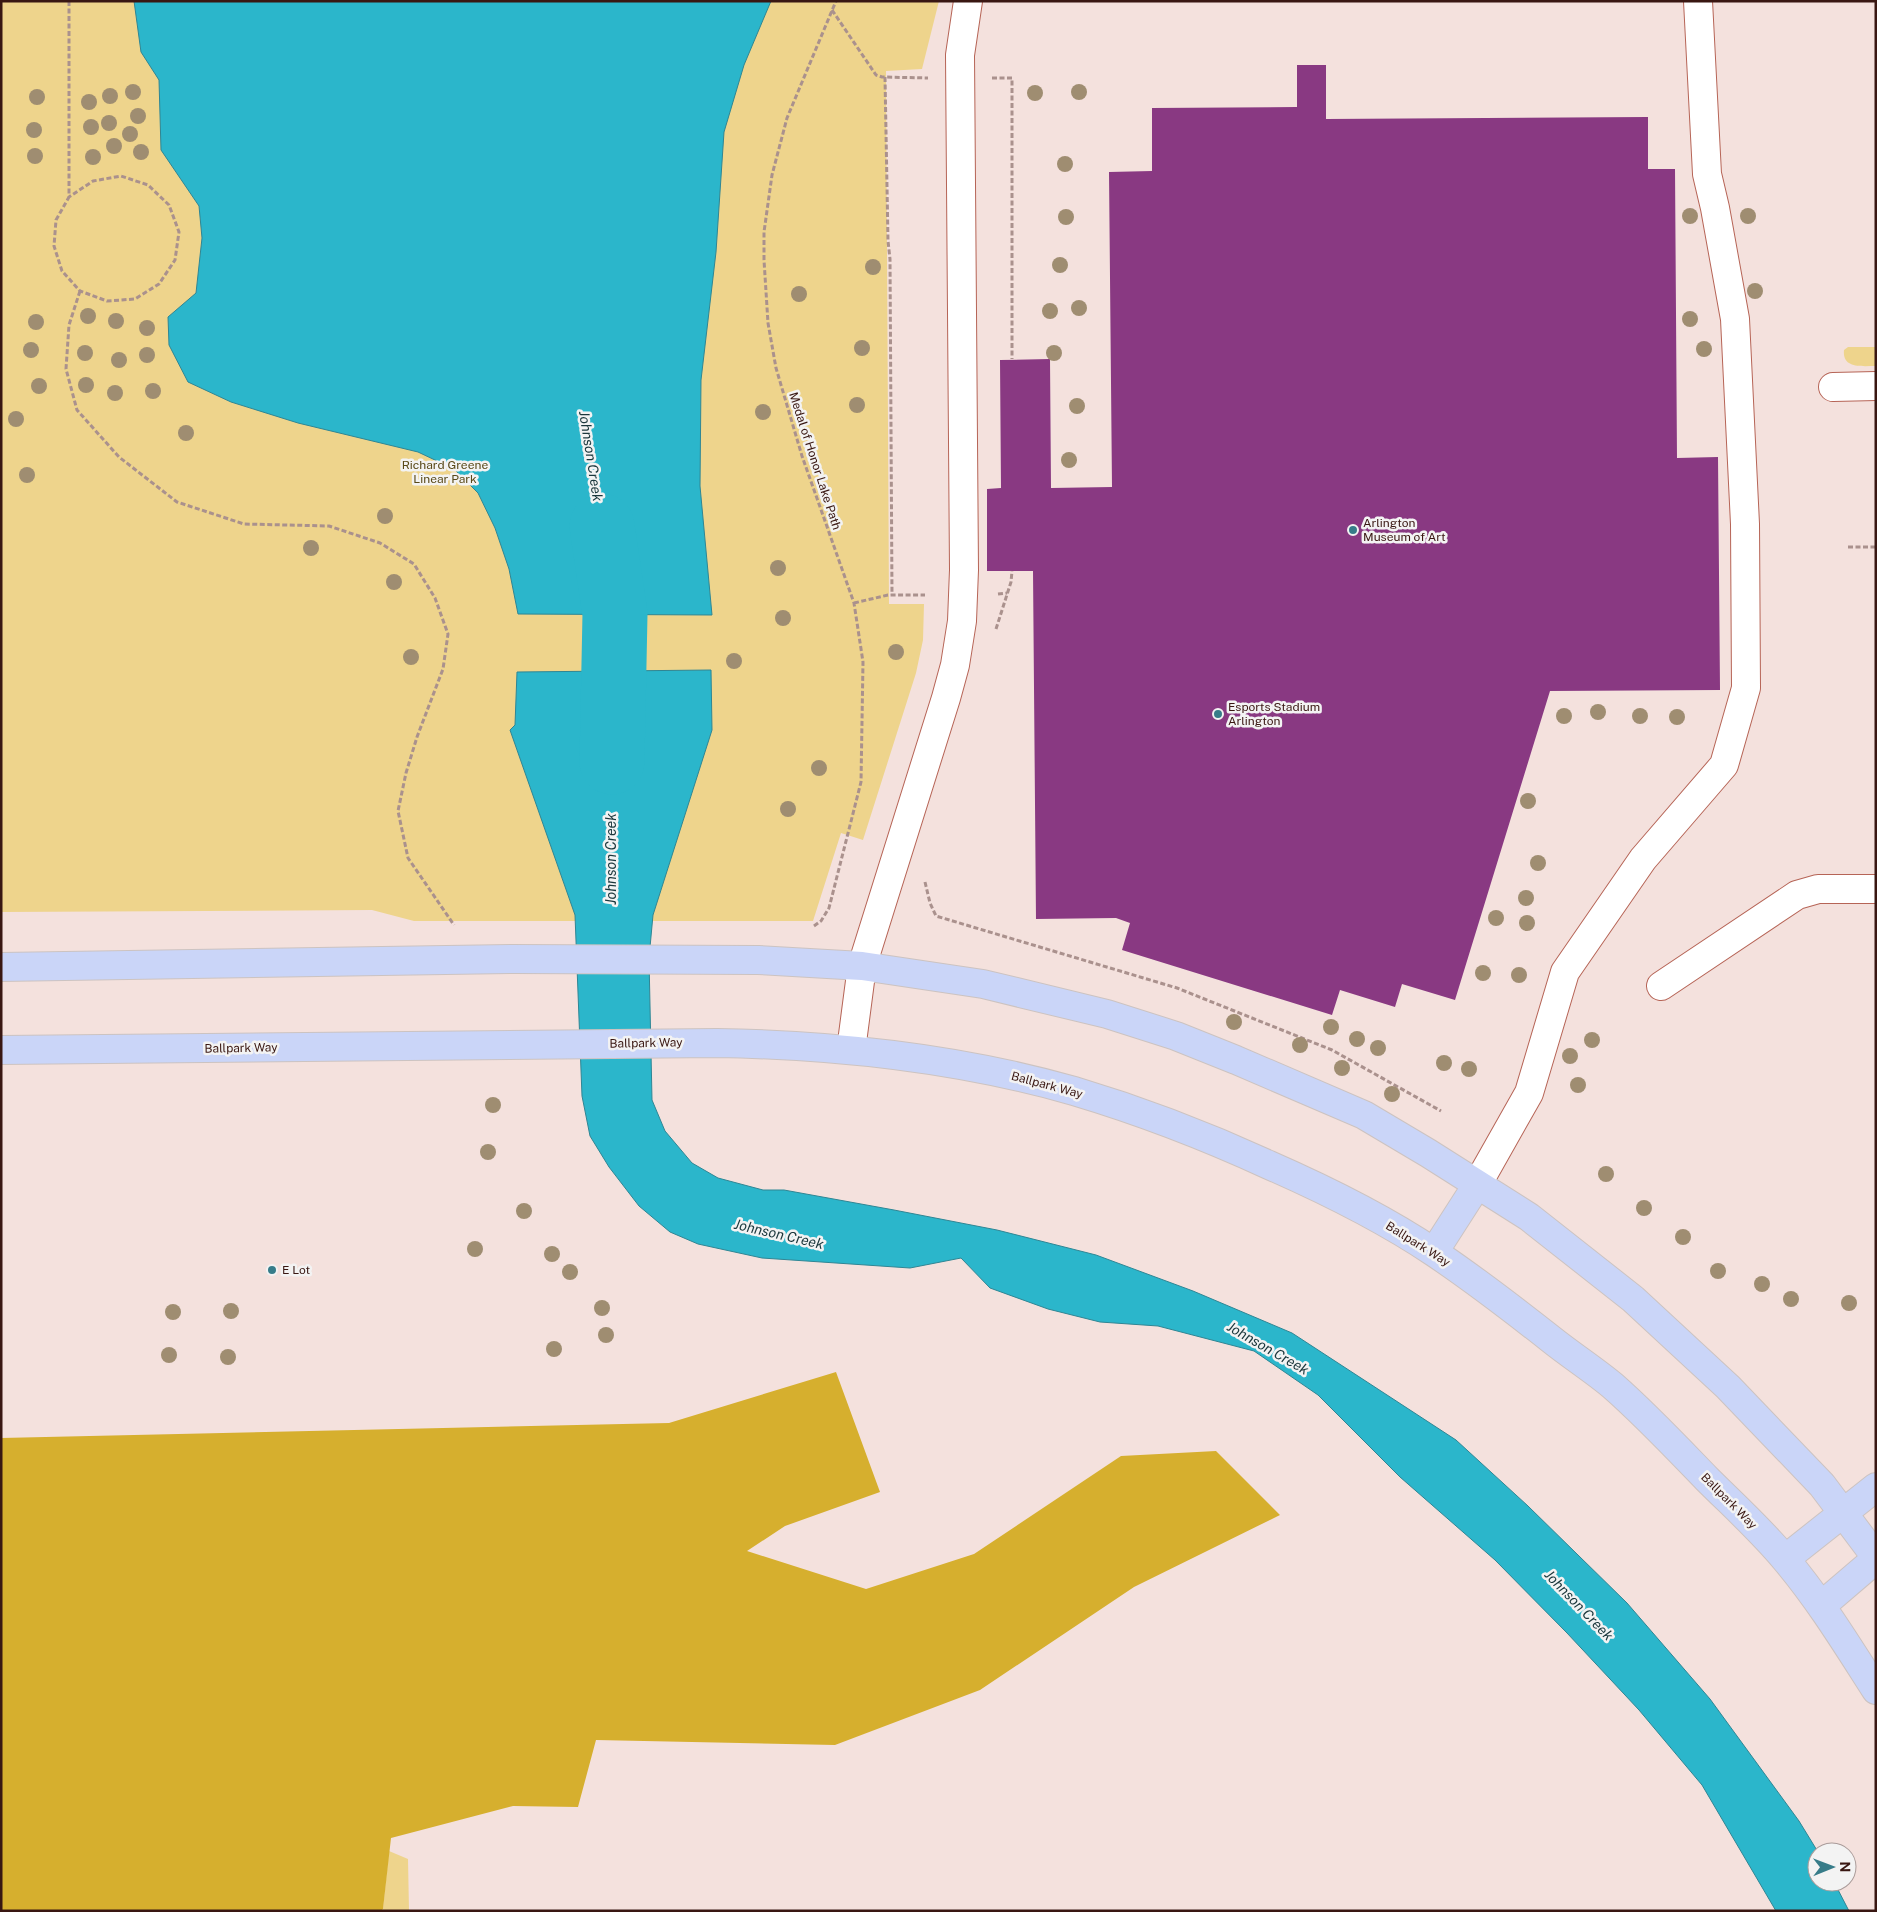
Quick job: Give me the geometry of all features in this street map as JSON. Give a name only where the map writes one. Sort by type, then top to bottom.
[{"type":"main road","points":[[1,967],[513,959],[758,960],[862,966],[992,986],[1107,1014],[1176,1036],[1297,1085],[1364,1115],[1529,1217],[1633,1299],[1728,1387],[1822,1485],[1876,1558],[1821,1606]]},
{"type":"main road","name":"Ballpark Way","points":[[1,1050],[717,1043],[810,1046],[907,1056],[1014,1076],[1074,1091],[1132,1110],[1204,1137],[1352,1204],[1434,1252],[1612,1385],[1785,1558],[1821,1606],[1876,1690]]},
{"type":"main road","points":[[1434,1252],[1477,1185]]},
{"type":"main road","points":[[1785,1558],[1876,1487]]},
{"type":"lane","points":[[852,1050],[862,966],[946,698],[962,621],[964,560],[960,55],[968,1]]},
{"type":"lane","points":[[1477,1185],[1529,1093],[1565,972],[1643,859],[1724,765],[1746,688],[1745,524],[1734,319],[1715,208],[1707,174],[1698,1]]},
{"type":"lane","points":[[1833,387],[1876,386]]},
{"type":"lane","points":[[1661,986],[1797,895],[1818,889],[1876,889]]},
{"type":"path","points":[[69,1],[69,197]]},
{"type":"path","name":"Medal of Honor Lake Path","points":[[814,926],[821,921],[829,908],[861,782],[863,662],[854,603],[802,456],[784,396],[768,323],[764,232],[772,175],[787,118],[836,1]]},
{"type":"path","points":[[885,77],[888,241],[890,259],[892,595]]},
{"type":"path","points":[[121,176],[148,185],[169,205],[178,232],[175,260],[159,284],[135,299],[107,301],[80,291],[62,271],[54,246],[56,220],[69,197],[93,181],[121,176]]},
{"type":"path","points":[[80,291],[69,325],[66,369],[77,410],[119,456],[177,502],[244,524],[329,526],[380,543],[414,564],[435,598],[448,634],[443,669],[417,737],[406,773],[398,811],[408,858],[454,925]]},
{"type":"path","points":[[1848,547],[1876,546]]},
{"type":"path","points":[[996,631],[1011,582],[1012,571]]},
{"type":"path","points":[[998,594],[1007,593]]},
{"type":"path","points":[[854,603],[874,597],[925,595]]},
{"type":"path","points":[[924,880],[930,903],[936,916],[1177,988],[1332,1050],[1441,1112]]},
{"type":"green space","name":"Richard Greene Linear Park","points":[[1,1],[939,1],[922,69],[886,71],[889,604],[924,604],[923,640],[916,673],[863,840],[841,833],[813,921],[414,921],[372,910],[1,912]]},
{"type":"green space","points":[[1848,347],[1876,347],[1876,366],[1859,366],[1846,361],[1844,350]]},
{"type":"green space","points":[[389,1851],[408,1859],[409,1911],[381,1911],[383,1909]]},
{"type":"shaded area","points":[[836,1372],[880,1492],[785,1526],[747,1551],[866,1589],[974,1554],[1121,1456],[1216,1451],[1280,1515],[1134,1587],[980,1690],[835,1745],[596,1740],[578,1807],[513,1806],[391,1838],[383,1909],[381,1911],[1,1911],[1,1438],[669,1423]]},
{"type":"water","points":[[134,1],[771,1],[744,65],[724,132],[716,252],[701,380],[700,486],[712,615],[518,614],[509,569],[495,528],[478,493],[454,469],[418,452],[298,423],[231,402],[188,382],[169,345],[168,317],[196,293],[202,238],[199,206],[161,150],[159,80],[141,52]]},
{"type":"water","points":[[711,670],[712,730],[653,915],[649,958],[652,1100],[665,1131],[692,1163],[718,1178],[763,1190],[784,1190],[997,1230],[1096,1255],[1193,1291],[1292,1333],[1456,1440],[1528,1506],[1627,1603],[1710,1699],[1799,1821],[1812,1842],[1807,1842],[1807,1892],[1839,1892],[1849,1911],[1776,1911],[1702,1785],[1639,1710],[1495,1560],[1400,1477],[1318,1395],[1254,1351],[1158,1326],[1100,1322],[1048,1309],[990,1288],[961,1258],[910,1268],[762,1258],[698,1244],[670,1232],[639,1206],[609,1167],[590,1136],[582,1096],[575,915],[510,730],[515,725],[517,672]]},
{"type":"building","name":"Arlington Museum of Art","points":[[1297,65],[1326,65],[1326,119],[1648,117],[1648,169],[1675,169],[1677,458],[1718,457],[1720,690],[1550,691],[1455,1000],[1402,984],[1395,1007],[1340,990],[1332,1015],[1122,950],[1130,923],[1116,918],[1036,919],[1033,571],[987,571],[987,489],[1001,488],[1000,360],[1050,359],[1051,488],[1112,487],[1109,172],[1152,171],[1152,108],[1297,107]]},
{"type":"waterway","name":"Johnson Creek","points":[[602,526],[615,614],[612,762]]},
{"type":"place","name":"Arlington Museum of Art","points":[[1353,530]]},
{"type":"place","name":"Esports Stadium Arlington","points":[[1218,714]]},
{"type":"place","name":"E Lot","points":[[272,1270]]}]
